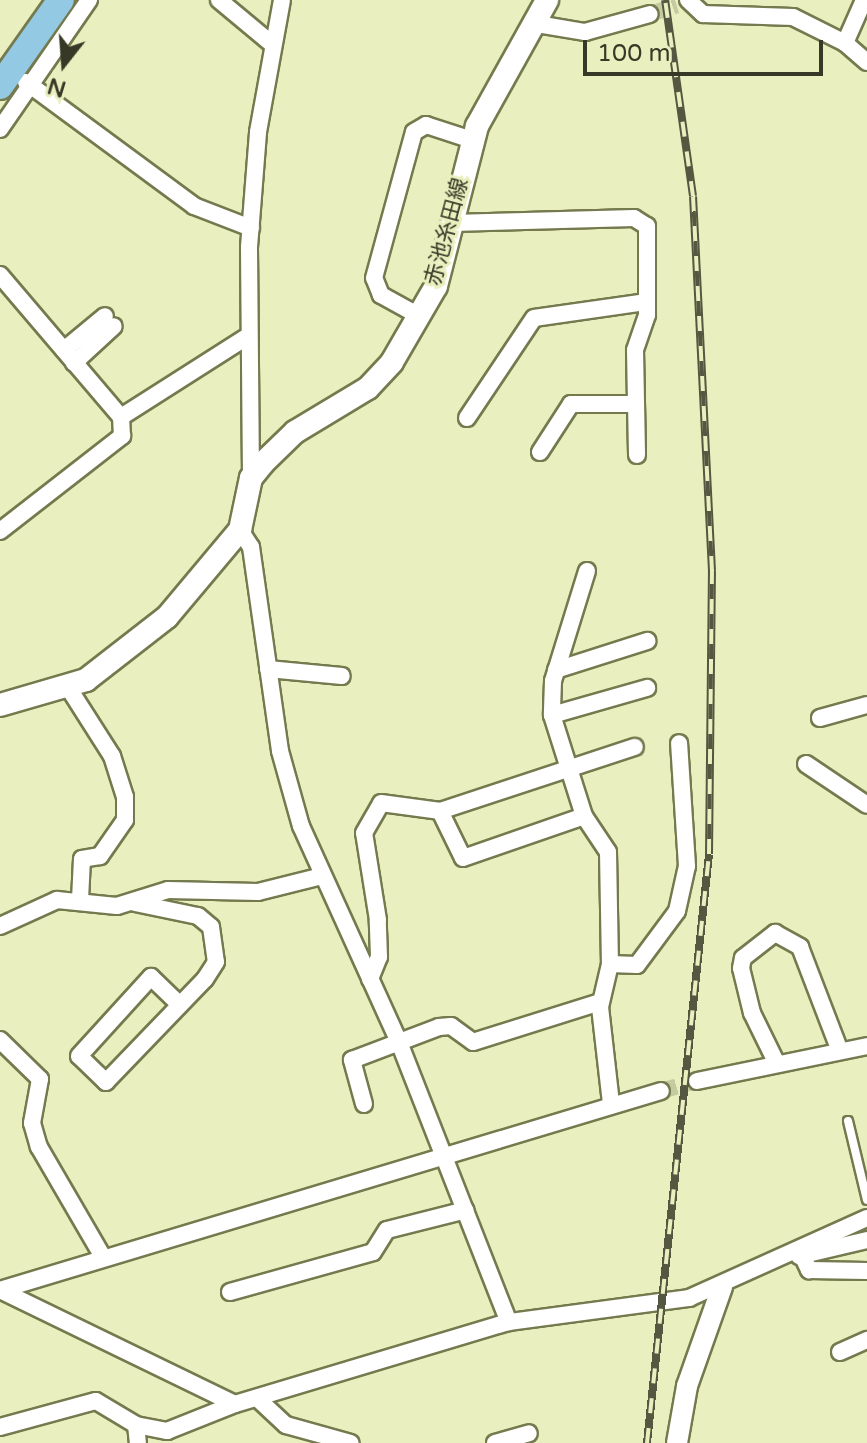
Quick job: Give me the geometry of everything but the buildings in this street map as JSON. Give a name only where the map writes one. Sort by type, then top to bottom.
[{"type":"main road","points":[[13,84],[61,0]]},
{"type":"main road","name":"赤池糸田線","points":[[251,478],[295,432],[368,388],[421,317],[452,223],[472,140],[537,24],[547,0]]},
{"type":"main road","points":[[0,705],[68,687],[167,617],[240,530],[251,478]]},
{"type":"street","points":[[0,129],[13,84],[89,0]]},
{"type":"street","points":[[219,0],[273,45]]},
{"type":"street","points":[[251,478],[245,338],[251,228],[273,45],[282,0]]},
{"type":"street","points":[[845,43],[864,0]]},
{"type":"street","points":[[684,3],[703,14],[793,17],[845,43],[867,62]]},
{"type":"street","points":[[537,24],[585,32],[650,14]]},
{"type":"street","points":[[13,84],[194,206],[251,228]]},
{"type":"street","points":[[421,317],[381,295],[374,278],[414,132],[426,125],[472,140]]},
{"type":"street","points":[[452,223],[634,218],[647,226],[647,302],[635,350],[637,455]]},
{"type":"street","points":[[0,275],[121,417],[122,436],[0,531]]},
{"type":"street","points":[[467,418],[534,318],[647,302]]},
{"type":"street","points":[[69,357],[109,321]]},
{"type":"street","points":[[121,417],[245,338]]},
{"type":"street","points":[[540,452],[571,404],[636,404]]},
{"type":"street","points":[[240,530],[251,547],[280,751],[322,876],[399,1042],[509,1322]]},
{"type":"street","points":[[587,571],[556,670],[552,715],[584,816],[608,852],[610,964],[600,1002],[611,1103]]},
{"type":"street","points":[[556,670],[647,641]]},
{"type":"street","points":[[268,669],[342,676]]},
{"type":"street","points":[[68,687],[112,756],[125,797],[125,820],[100,856],[82,859],[80,900]]},
{"type":"street","points":[[552,715],[647,688]]},
{"type":"street","points":[[820,718],[867,705]]},
{"type":"street","points":[[610,964],[637,965],[677,911],[687,866],[679,743]]},
{"type":"street","points":[[370,979],[379,957],[364,833],[371,814],[381,803],[402,802],[440,811],[635,747]]},
{"type":"street","points":[[806,764],[867,805]]},
{"type":"street","points":[[440,811],[463,858],[584,816]]},
{"type":"street","points":[[135,903],[168,890],[258,892],[322,876]]},
{"type":"street","points":[[0,926],[57,900],[80,900],[135,903],[179,910],[211,927],[216,962],[180,1005],[106,1082],[79,1056],[151,977],[180,1005]]},
{"type":"street","points":[[777,1064],[752,1013],[741,968],[743,958],[775,933],[800,947],[840,1051]]},
{"type":"street","points":[[364,1104],[352,1060],[451,1026],[473,1042],[600,1002]]},
{"type":"street","points":[[0,1040],[40,1079],[32,1123],[39,1147],[103,1257]]},
{"type":"street","points":[[697,1081],[867,1046]]},
{"type":"street","points":[[0,1290],[611,1103],[661,1091]]},
{"type":"street","points":[[230,1292],[373,1252],[387,1230],[466,1210]]},
{"type":"street","points":[[0,1427],[96,1401],[136,1425],[167,1431],[235,1404],[259,1400],[509,1322],[689,1298],[797,1256],[867,1218]]},
{"type":"street","points":[[797,1256],[867,1240]]},
{"type":"street","points":[[797,1256],[809,1270],[867,1271]]},
{"type":"street","points":[[677,1443],[687,1386],[722,1287]]},
{"type":"street","points":[[0,1290],[235,1404]]},
{"type":"street","points":[[840,1352],[867,1340]]},
{"type":"street","points":[[259,1400],[286,1425],[351,1443]]},
{"type":"street","points":[[136,1425],[138,1443]]},
{"type":"street","points":[[495,1443],[529,1433]]},
{"type":"lane","points":[[848,1121],[867,1200]]},
{"type":"tunnel","points":[[650,14],[677,5]]},
{"type":"tunnel","points":[[661,1091],[697,1081]]},
{"type":"railway","points":[[647,1443],[709,854],[712,571],[693,196],[665,0]]}]
